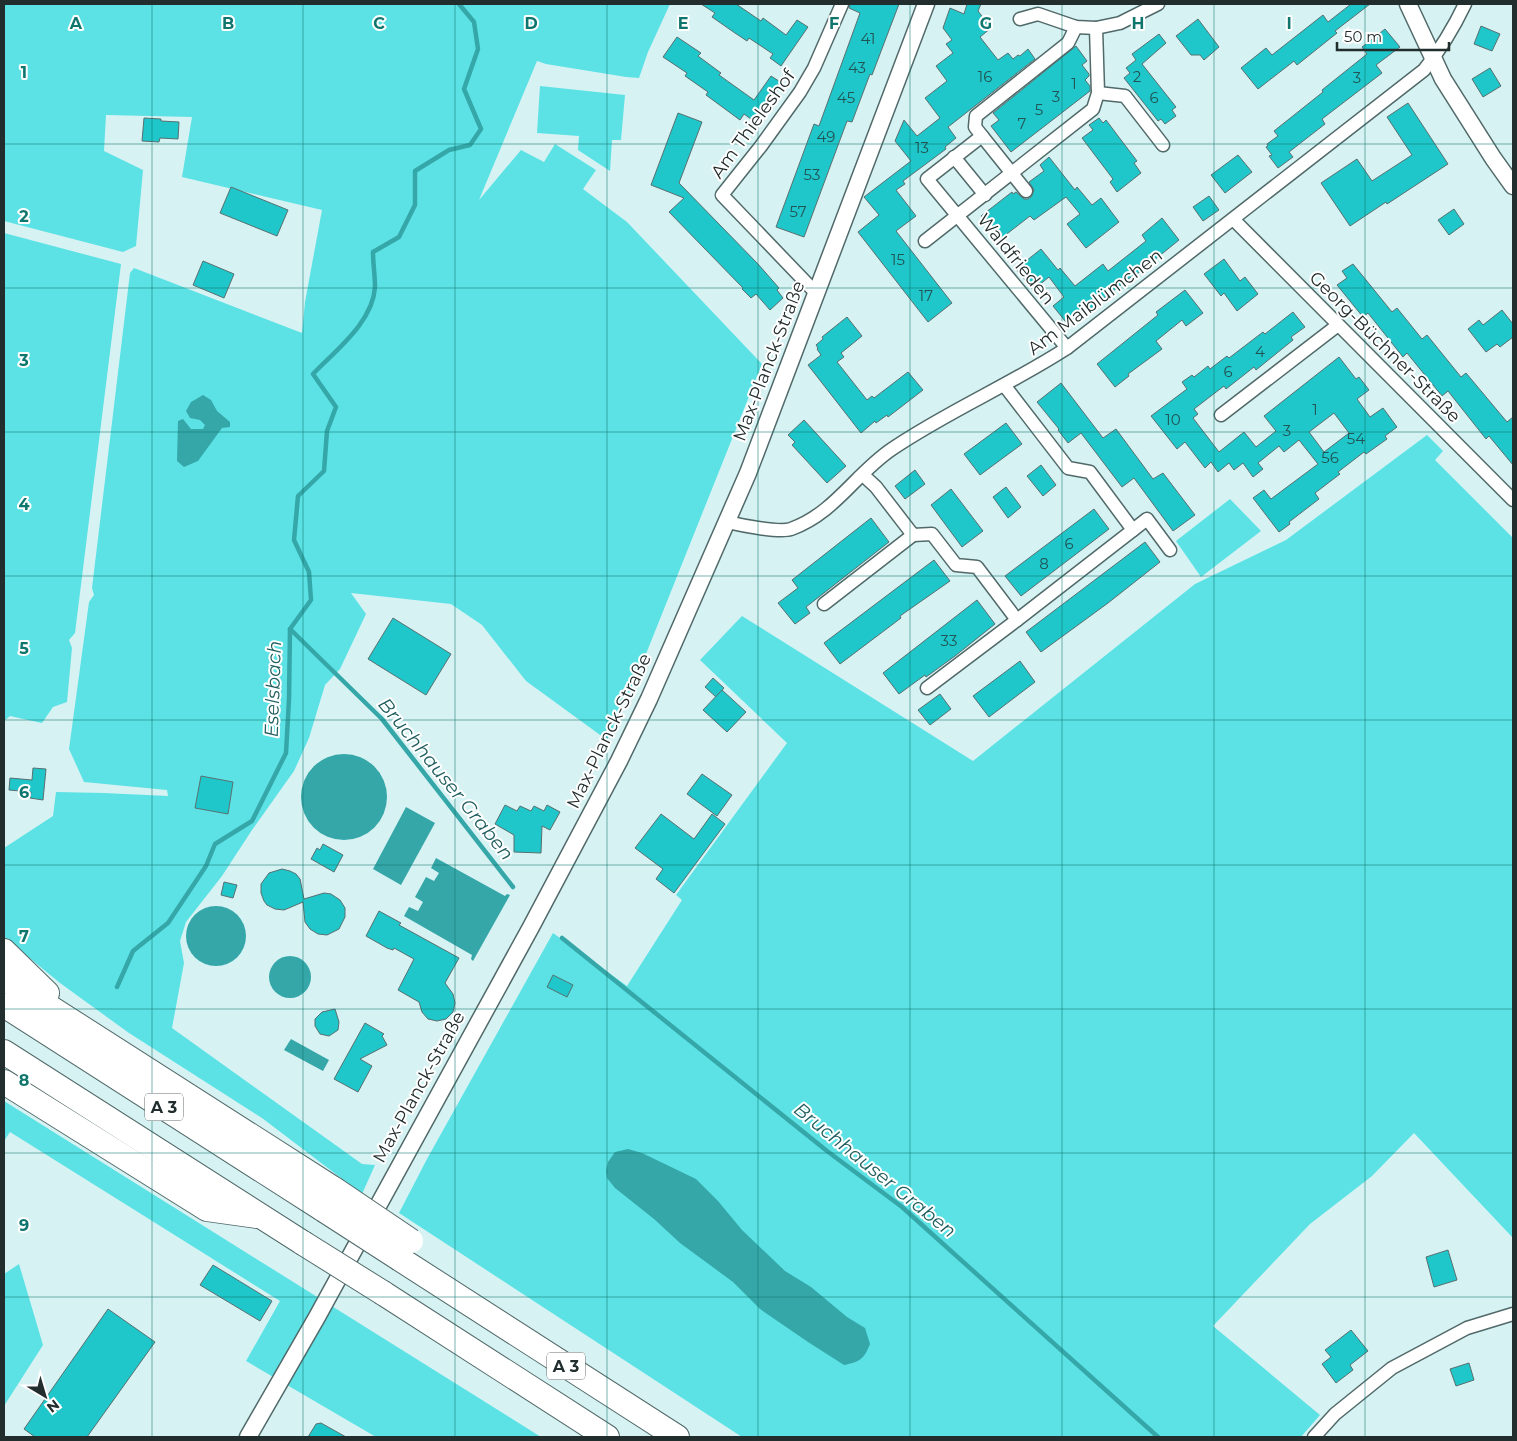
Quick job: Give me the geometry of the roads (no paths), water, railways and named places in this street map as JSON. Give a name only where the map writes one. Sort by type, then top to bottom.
[{"type":"highway","points":[[4,951],[84,1029]]},
{"type":"highway","points":[[4,978],[84,1029],[329,1199]]},
{"type":"highway","name":"A 3","points":[[4,1004],[329,1199],[405,1250],[454,1294],[677,1437]]},
{"type":"highway","name":"A 3","points":[[4,1052],[607,1437]]},
{"type":"highway","points":[[4,1082],[207,1209],[264,1217]]},
{"type":"street","name":"Am Thieleshof","points":[[816,293],[722,195],[761,146],[800,92],[814,68],[842,4]]},
{"type":"street","name":"Max-Planck-Straße","points":[[248,1437],[317,1316],[526,936],[619,762],[649,699],[748,473],[926,4]]},
{"type":"street","points":[[1020,19],[1038,14],[1076,27],[1096,28],[1120,23],[1158,4]]},
{"type":"street","points":[[1408,4],[1443,79],[1513,186]]},
{"type":"street","name":"Am Maiblümchen","points":[[727,522],[754,528],[789,530],[823,513],[890,450],[937,421],[1039,366],[1067,348],[1424,70],[1433,59],[1465,4]]},
{"type":"street","points":[[1026,191],[975,127],[976,116],[1068,43],[1076,27]]},
{"type":"street","points":[[1096,28],[1098,93],[1125,96],[1163,145]]},
{"type":"street","name":"Waldfrieden","points":[[925,241],[1093,109],[1098,93]]},
{"type":"street","name":"Waldfrieden","points":[[982,136],[927,179],[1067,348]]},
{"type":"street","name":"Waldfrieden","points":[[954,157],[985,195]]},
{"type":"street","name":"Georg-Büchner-Straße","points":[[1232,219],[1513,500]]},
{"type":"street","points":[[1221,415],[1338,325]]},
{"type":"street","points":[[1004,385],[1068,468],[1090,472],[1133,530]]},
{"type":"street","points":[[864,475],[876,487],[913,534]]},
{"type":"street","points":[[927,688],[1147,519],[1170,550]]},
{"type":"street","points":[[824,604],[913,534],[932,534],[956,565],[978,568],[1017,620]]},
{"type":"street","points":[[1314,1437],[1335,1414],[1392,1368],[1467,1328],[1513,1314]]},
{"type":"waterway","name":"Eselsbach","points":[[117,987],[133,951],[168,923],[206,866],[215,844],[252,821],[286,753],[290,629],[311,600],[309,572],[294,540],[298,496],[324,471],[327,431],[336,407],[313,374],[352,335],[368,312],[373,300],[375,287],[373,252],[399,237],[415,205],[415,171],[449,150],[470,145],[481,129],[464,89],[478,49],[474,22],[459,4]]},
{"type":"waterway","name":"Bruchhauser Graben","points":[[290,629],[382,719],[513,887]]},
{"type":"waterway","name":"Bruchhauser Graben","points":[[562,938],[827,1151],[902,1207],[1158,1437]]}]
